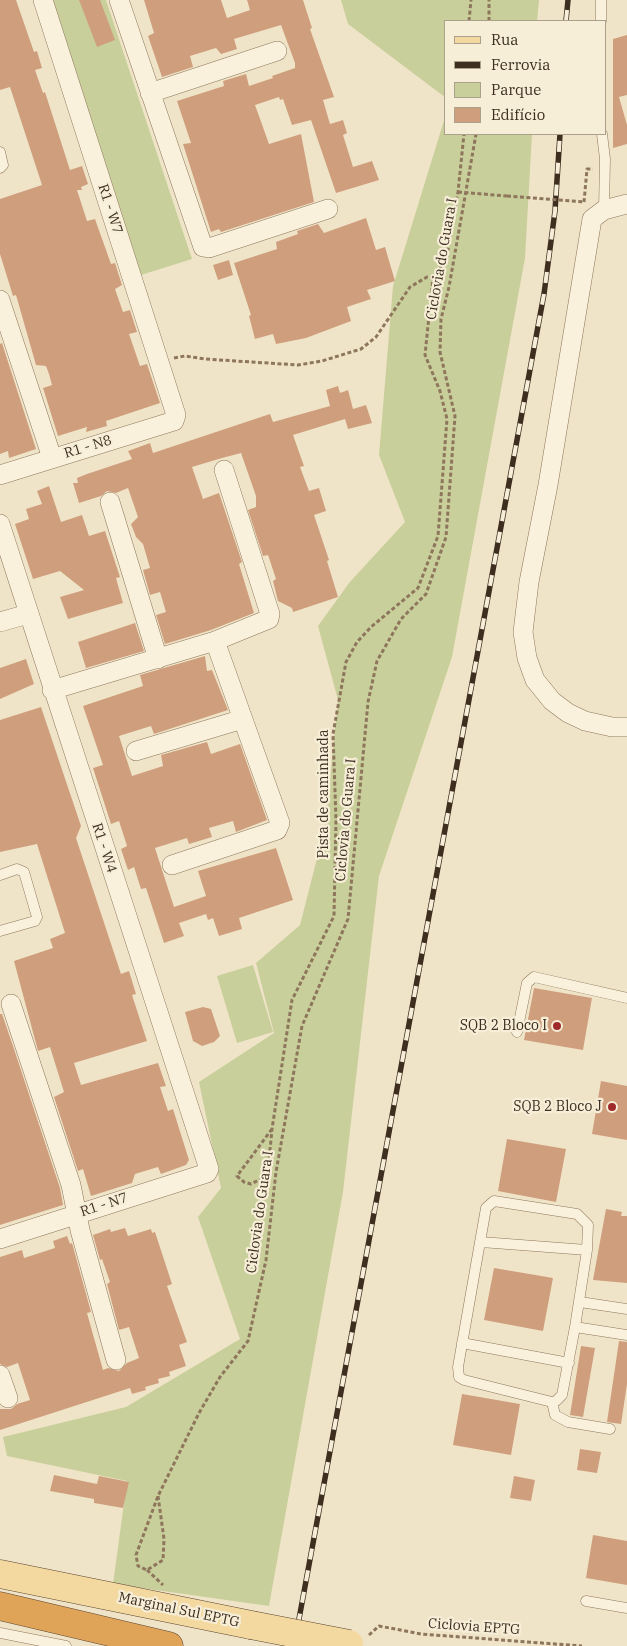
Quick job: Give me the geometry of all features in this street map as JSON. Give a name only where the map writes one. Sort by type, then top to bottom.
[{"type":"highway","points":[[0,1606],[169,1646]]},
{"type":"main road","name":"Marginal Sul EPTG","points":[[0,1574],[250,1625],[359,1642]]},
{"type":"street","name":"R1 - W7","points":[[43,0],[176,419]]},
{"type":"street","points":[[119,0],[203,247],[209,248],[328,209]]},
{"type":"street","points":[[150,93],[277,51]]},
{"type":"street","points":[[627,204],[604,210],[592,219],[548,485],[529,582],[523,632],[535,680],[552,701],[568,713],[585,721],[612,727],[627,727]]},
{"type":"street","points":[[0,300],[52,458]]},
{"type":"street","name":"R1 - N8","points":[[0,475],[176,419]]},
{"type":"street","points":[[52,690],[215,641],[266,622],[269,619],[270,614],[224,470]]},
{"type":"street","points":[[110,502],[158,659]]},
{"type":"street","name":"R1 - W4","points":[[0,524],[52,690],[209,1171]]},
{"type":"street","points":[[0,622],[28,614]]},
{"type":"street","points":[[172,865],[277,830],[280,823],[215,641]]},
{"type":"street","points":[[136,752],[243,719]]},
{"type":"street","points":[[11,1004],[68,1176],[78,1214],[80,1230],[116,1360]]},
{"type":"street","name":"R1 - N7","points":[[0,1239],[209,1171]]},
{"type":"street","points":[[0,1375],[8,1398]]},
{"type":"lane","points":[[601,0],[601,20]]},
{"type":"lane","points":[[602,135],[605,159],[604,210]]},
{"type":"lane","points":[[0,152],[3,165],[0,168]]},
{"type":"lane","points":[[0,875],[17,869],[24,872],[37,917],[35,921],[0,930]]},
{"type":"lane","points":[[518,1032],[527,983],[534,977],[627,998]]},
{"type":"lane","points":[[494,1201],[577,1214],[588,1225],[587,1250],[576,1327],[560,1399],[552,1402],[464,1380],[460,1377],[458,1367],[486,1208],[494,1201]]},
{"type":"lane","points":[[481,1242],[587,1250]]},
{"type":"lane","points":[[580,1302],[627,1309]]},
{"type":"lane","points":[[576,1327],[627,1335]]},
{"type":"lane","points":[[462,1343],[569,1363]]},
{"type":"lane","points":[[552,1402],[555,1415],[568,1422],[610,1429]]},
{"type":"lane","points":[[586,1601],[627,1608]]},
{"type":"lane","points":[[0,1633],[66,1646]]},
{"type":"path","points":[[469,20],[471,0]]},
{"type":"path","points":[[489,0],[489,20]]},
{"type":"path","name":"Pista de caminhada","points":[[272,1129],[237,1176],[244,1182],[251,1184],[261,1179],[268,1171],[272,1129],[292,1000],[334,916],[336,820],[333,734],[346,662],[357,642],[370,627],[418,588],[438,536],[447,419],[440,391],[425,356],[433,277],[446,261],[458,192],[464,135]]},
{"type":"path","name":"Ciclovia do Guara I","points":[[158,1496],[164,1538],[163,1560],[147,1570],[138,1566],[136,1555],[158,1496],[203,1406],[220,1377],[248,1341],[266,1260],[276,1172],[302,1026],[348,919],[368,702],[377,661],[401,619],[426,594],[446,538],[455,416],[440,352],[441,319],[449,286],[476,135]]},
{"type":"path","points":[[458,192],[584,202]]},
{"type":"path","points":[[159,361],[185,356],[205,360],[298,365],[322,361],[361,349],[376,337],[410,288],[427,277],[433,277]]},
{"type":"path","name":"Ciclovia EPTG","points":[[359,1642],[379,1626],[421,1634],[582,1646]]},
{"type":"green space","points":[[51,0],[106,0],[192,259],[141,275]]},
{"type":"green space","points":[[341,0],[539,0],[537,20],[444,20],[444,96],[348,24]]},
{"type":"green space","points":[[444,120],[444,135],[532,135],[525,258],[452,657],[379,876],[343,1192],[269,1606],[113,1584],[127,1481],[7,1456],[3,1437],[126,1407],[240,1339],[198,1217],[221,1188],[199,1082],[274,1033],[256,963],[300,925],[325,827],[338,700],[318,626],[349,583],[405,522],[379,455],[393,286]]},
{"type":"green space","points":[[253,965],[273,1032],[237,1043],[217,976]]},
{"type":"building","points":[[0,0],[16,0],[34,52],[37,51],[42,68],[35,70],[43,93],[45,92],[70,170],[82,166],[88,184],[81,187],[82,190],[77,190],[87,221],[95,219],[111,264],[115,263],[122,285],[115,289],[123,312],[130,310],[137,332],[129,334],[140,366],[147,364],[160,403],[106,421],[107,426],[86,432],[87,427],[58,436],[43,388],[52,385],[49,374],[46,366],[36,365],[16,295],[13,296],[0,254],[0,199],[42,185],[10,87],[0,90]]},
{"type":"building","points":[[79,0],[100,0],[115,40],[97,47]]},
{"type":"building","points":[[144,0],[221,0],[227,18],[250,10],[247,0],[303,0],[312,28],[310,29],[334,97],[323,100],[330,124],[343,120],[347,133],[343,135],[353,167],[372,161],[379,180],[336,193],[311,120],[292,125],[283,99],[280,100],[279,97],[255,105],[269,144],[301,134],[314,202],[221,232],[219,229],[211,232],[183,144],[191,143],[177,101],[224,86],[223,81],[246,74],[249,86],[295,68],[295,63],[281,25],[234,39],[237,49],[221,54],[216,48],[190,56],[193,67],[162,77],[148,36],[154,33]]},
{"type":"building","points":[[627,35],[627,95],[619,97],[627,125],[627,144],[613,148],[613,39]]},
{"type":"building","points":[[366,218],[376,250],[385,247],[395,281],[367,290],[371,299],[347,307],[351,321],[306,338],[276,344],[273,334],[255,339],[249,316],[251,315],[234,263],[277,249],[276,242],[298,234],[297,231],[318,224],[324,233]]},
{"type":"building","points":[[229,260],[233,275],[218,280],[213,265]]},
{"type":"building","points":[[2,343],[36,449],[9,458],[8,451],[0,454],[0,344]]},
{"type":"building","points":[[338,386],[340,393],[348,390],[353,409],[366,405],[372,423],[348,429],[345,419],[293,435],[304,466],[300,467],[309,491],[319,488],[326,511],[314,515],[329,560],[327,561],[338,597],[293,612],[292,608],[278,601],[273,581],[276,579],[268,555],[263,556],[248,510],[256,507],[256,496],[241,453],[222,458],[192,467],[203,499],[219,493],[242,562],[239,564],[254,613],[211,630],[165,644],[156,615],[166,612],[160,592],[150,595],[143,570],[150,568],[143,544],[136,537],[131,524],[138,517],[128,488],[116,493],[107,491],[101,496],[79,503],[73,483],[78,483],[77,478],[132,459],[128,451],[150,443],[153,453],[270,414],[273,422],[330,406],[326,390]]},
{"type":"building","points":[[49,486],[61,522],[82,515],[89,536],[105,531],[120,577],[116,578],[123,603],[68,619],[60,597],[84,590],[60,571],[33,579],[15,524],[29,519],[26,509],[42,504],[37,491]]},
{"type":"building","points":[[135,623],[144,651],[86,668],[78,642]]},
{"type":"building","points":[[205,656],[207,671],[212,670],[228,710],[154,734],[151,726],[119,736],[132,776],[163,766],[161,755],[207,742],[211,754],[240,744],[267,820],[236,832],[233,821],[209,828],[212,837],[189,844],[187,838],[155,848],[174,907],[206,896],[198,871],[276,848],[293,900],[239,918],[242,929],[219,936],[213,918],[208,920],[206,914],[179,923],[184,936],[164,943],[146,888],[141,889],[134,867],[128,870],[121,849],[127,846],[119,821],[111,824],[93,768],[103,765],[83,706],[143,686],[140,675]]},
{"type":"building","points":[[26,659],[34,684],[0,699],[0,668]]},
{"type":"building","points":[[41,707],[81,826],[76,838],[121,974],[129,971],[136,994],[132,995],[147,1041],[74,1063],[81,1085],[158,1063],[166,1086],[160,1087],[168,1111],[173,1109],[189,1160],[186,1165],[161,1174],[158,1167],[135,1174],[132,1183],[91,1196],[83,1169],[78,1171],[54,1097],[64,1092],[50,1047],[38,1051],[14,961],[53,948],[50,939],[65,933],[37,844],[0,852],[0,720]]},
{"type":"building","name":"SQB 2 Bloco I","points":[[534,988],[592,998],[583,1050],[524,1040]]},
{"type":"building","points":[[203,1007],[211,1009],[220,1036],[214,1042],[202,1046],[193,1041],[185,1012]]},
{"type":"building","points":[[0,1014],[2,1014],[12,1043],[60,1188],[63,1205],[0,1225]]},
{"type":"building","name":"SQB 2 Bloco J","points":[[601,1081],[627,1086],[627,1140],[592,1134]]},
{"type":"building","points":[[507,1139],[566,1149],[556,1202],[498,1191]]},
{"type":"building","points":[[606,1209],[622,1212],[621,1216],[627,1216],[627,1283],[593,1280]]},
{"type":"building","points":[[125,1228],[128,1236],[151,1229],[152,1233],[155,1232],[172,1284],[167,1286],[187,1342],[179,1345],[186,1366],[169,1372],[170,1376],[158,1379],[159,1383],[145,1387],[146,1390],[132,1394],[130,1388],[0,1430],[0,1409],[11,1409],[17,1404],[30,1400],[18,1363],[7,1367],[0,1364],[0,1257],[22,1250],[24,1258],[55,1248],[53,1241],[67,1236],[70,1244],[72,1243],[91,1312],[87,1313],[103,1370],[108,1368],[119,1371],[127,1363],[139,1358],[129,1327],[119,1330],[107,1284],[110,1282],[102,1259],[100,1260],[93,1235],[110,1229],[111,1232]]},
{"type":"building","points":[[494,1268],[553,1278],[543,1331],[484,1320]]},
{"type":"building","points":[[619,1341],[627,1342],[627,1384],[621,1424],[607,1422]]},
{"type":"building","points":[[581,1346],[595,1348],[583,1417],[570,1415]]},
{"type":"building","points":[[462,1394],[520,1404],[511,1455],[453,1445]]},
{"type":"building","points":[[580,1449],[601,1452],[597,1473],[577,1470]]},
{"type":"building","points":[[54,1475],[97,1484],[99,1476],[129,1482],[123,1508],[94,1503],[94,1499],[50,1491]]},
{"type":"building","points":[[514,1476],[535,1480],[531,1501],[510,1498]]},
{"type":"building","points":[[593,1535],[627,1541],[627,1585],[586,1578]]},
{"type":"railway","points":[[566,20],[568,0]]},
{"type":"railway","points":[[294,1646],[544,294],[555,211],[560,135]]},
{"type":"place","name":"SQB 2 Bloco I","points":[[557,1026]]},
{"type":"place","name":"SQB 2 Bloco J","points":[[612,1107]]}]
